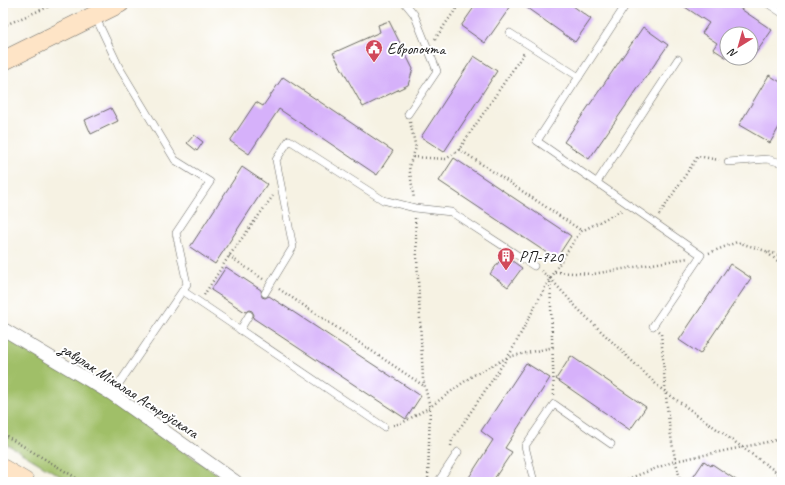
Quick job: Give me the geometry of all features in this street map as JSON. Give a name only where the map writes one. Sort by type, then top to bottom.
[{"type":"main road","points":[[3,61],[120,3]]},
{"type":"main road","points":[[3,469],[25,482]]},
{"type":"street","name":"завулак Мікалая Астроўскага","points":[[3,329],[112,394],[236,482]]},
{"type":"lane","points":[[405,3],[414,14],[437,71],[408,114]]},
{"type":"lane","points":[[627,3],[537,141],[701,255],[653,326]]},
{"type":"lane","points":[[767,3],[782,13]]},
{"type":"lane","points":[[95,16],[119,67],[175,160],[210,182],[176,233],[187,284],[112,394]]},
{"type":"lane","points":[[510,33],[579,77]]},
{"type":"lane","points":[[597,182],[678,59]]},
{"type":"lane","points":[[265,293],[293,248],[276,160],[289,140],[383,200],[415,208],[451,212],[534,266]]},
{"type":"lane","points":[[728,162],[767,159],[782,163]]},
{"type":"lane","points":[[183,291],[384,427]]},
{"type":"lane","points":[[240,330],[249,316]]},
{"type":"lane","points":[[534,482],[525,446],[554,404],[611,444]]},
{"type":"lane","points":[[438,482],[458,452]]},
{"type":"path","points":[[3,26],[58,3]]},
{"type":"path","points":[[428,49],[460,3]]},
{"type":"path","points":[[413,157],[446,159],[459,149],[529,45]]},
{"type":"path","points":[[408,114],[416,148],[409,166],[415,208],[423,379],[430,407],[428,482]]},
{"type":"path","points":[[459,149],[582,231]]},
{"type":"path","points":[[655,222],[698,156],[728,162]]},
{"type":"path","points":[[199,302],[229,256],[281,186]]},
{"type":"path","points":[[453,459],[452,440],[508,357],[550,278],[576,238],[582,231],[631,205]]},
{"type":"path","points":[[554,272],[592,274],[701,255],[737,242],[765,252],[782,256]]},
{"type":"path","points":[[765,252],[782,264]]},
{"type":"path","points":[[229,256],[425,386]]},
{"type":"path","points":[[534,266],[550,278],[578,309],[665,392],[782,476]]},
{"type":"path","points":[[550,278],[554,346],[554,404]]},
{"type":"path","points":[[653,326],[662,333],[665,392],[675,461],[681,482]]},
{"type":"path","points":[[384,427],[402,423],[430,407],[472,376],[508,357],[554,346]]},
{"type":"path","points":[[3,434],[83,482]]},
{"type":"path","points":[[620,482],[675,461],[782,439]]},
{"type":"green space","points":[[3,334],[48,358],[229,482],[70,482],[3,442]]},
{"type":"building","points":[[477,3],[513,3],[485,43],[461,26]]},
{"type":"building","points":[[520,3],[569,3],[591,19],[575,42]]},
{"type":"building","points":[[679,3],[732,3],[772,30],[759,49],[759,26],[719,26],[719,53],[713,49],[717,43],[702,33],[709,23]]},
{"type":"building","points":[[389,21],[413,69],[408,85],[363,107],[333,53],[380,32],[378,25]]},
{"type":"building","points":[[643,27],[668,45],[589,159],[564,142]]},
{"type":"building","points":[[474,56],[497,71],[444,152],[421,137]]},
{"type":"building","points":[[769,75],[782,83],[782,122],[770,143],[739,125]]},
{"type":"building","points":[[283,77],[393,151],[377,175],[279,109],[249,154],[230,141],[256,102],[263,106]]},
{"type":"building","points":[[111,108],[118,121],[91,134],[85,120]]},
{"type":"building","points":[[194,135],[203,142],[197,151],[187,143]]},
{"type":"building","points":[[454,158],[571,236],[556,259],[439,181]]},
{"type":"building","points":[[242,167],[267,184],[215,264],[190,247]]},
{"type":"building","name":"РП-720","points":[[504,255],[522,268],[508,287],[490,274]]},
{"type":"building","points":[[730,264],[751,278],[700,354],[679,340]]},
{"type":"building","points":[[226,267],[261,290],[262,297],[265,298],[269,296],[421,396],[406,419],[253,318],[254,315],[252,311],[249,310],[245,312],[211,290]]},
{"type":"building","points":[[571,356],[646,407],[630,430],[556,379]]},
{"type":"building","points":[[526,363],[550,378],[505,448],[512,452],[492,482],[466,482],[493,440],[481,431]]},
{"type":"building","points":[[704,461],[711,466],[712,464],[739,482],[690,482]]},
{"type":"place","name":"Европочта","points":[[374,63]]},
{"type":"place","name":"РП-720","points":[[506,271]]}]
